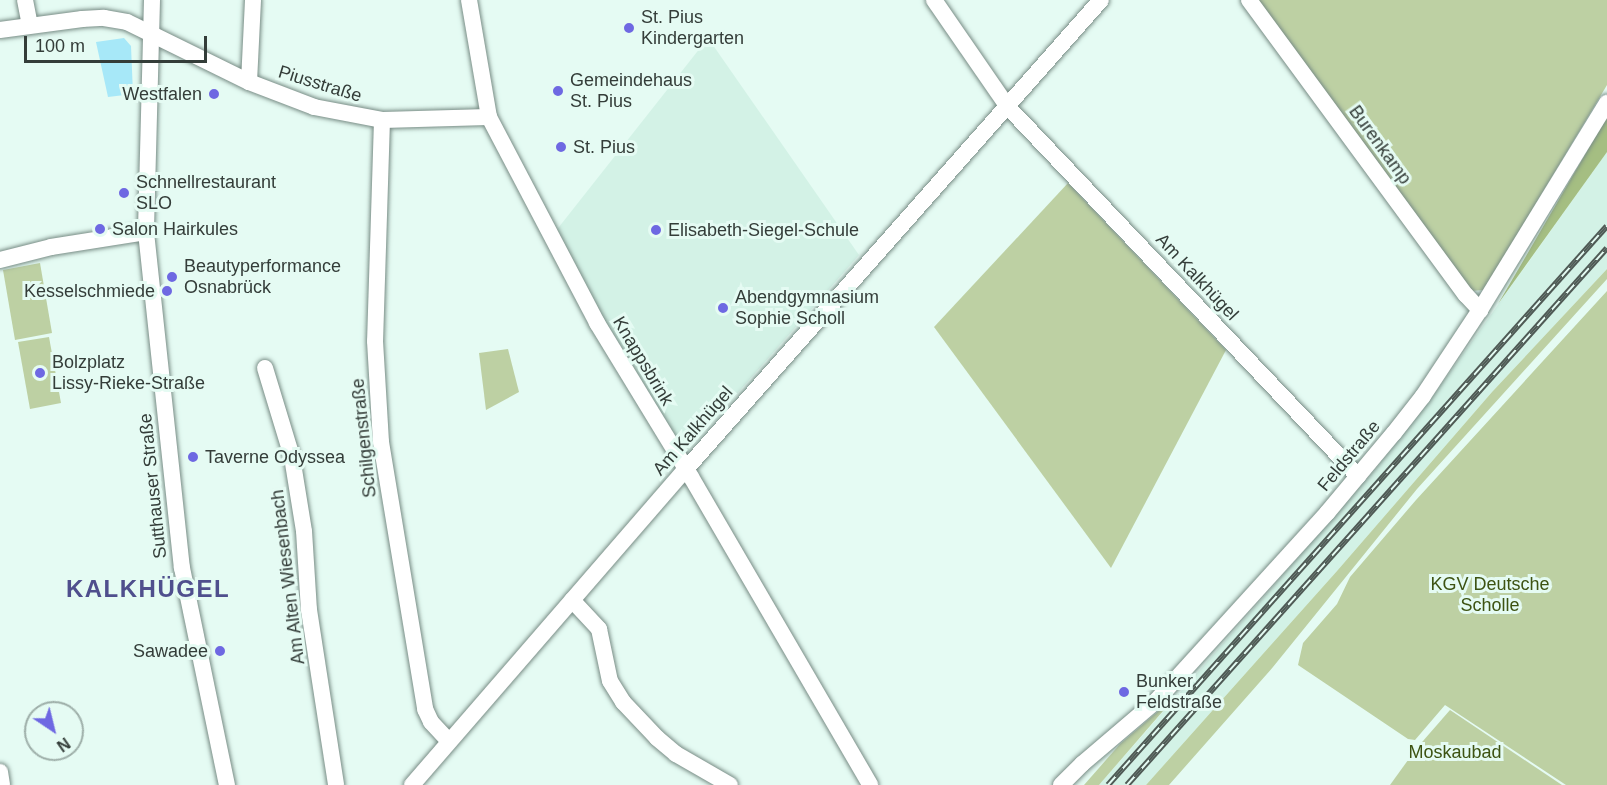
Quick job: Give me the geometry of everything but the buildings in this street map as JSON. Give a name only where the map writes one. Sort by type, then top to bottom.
[{"type":"street","points":[[25,0],[30,25]]},
{"type":"street","name":"Sutthauser Straße","points":[[152,0],[146,232],[182,567],[227,785]]},
{"type":"street","points":[[249,82],[254,0]]},
{"type":"street","name":"Knappsbrink","points":[[469,0],[489,117],[597,323],[686,469],[870,785]]},
{"type":"street","points":[[934,0],[1007,106]]},
{"type":"street","name":"Am Kalkhügel","points":[[412,785],[686,469],[1101,0]]},
{"type":"street","name":"Burenkamp","points":[[1249,0],[1459,287],[1480,310]]},
{"type":"street","name":"Piusstraße","points":[[0,30],[104,18],[127,22],[249,82],[314,107],[382,120],[489,117]]},
{"type":"street","name":"Feldstraße","points":[[1061,785],[1082,764],[1156,701],[1358,476],[1423,396],[1480,310],[1607,103]]},
{"type":"street","name":"Am Kalkhügel","points":[[1007,106],[1358,476]]},
{"type":"street","name":"Schilgenstraße","points":[[382,120],[375,341],[381,442],[425,709],[431,722],[449,741]]},
{"type":"street","points":[[0,260],[51,247],[146,232]]},
{"type":"street","name":"Am Alten Wiesenbach","points":[[265,368],[292,457],[304,531],[309,610],[336,785]]},
{"type":"street","points":[[572,600],[599,629],[610,681],[623,702],[657,738],[676,754],[730,785]]},
{"type":"street","points":[[0,772],[2,785]]},
{"type":"shaded area","points":[[708,38],[859,255],[684,454],[615,343],[555,232]]},
{"type":"shaded area","points":[[1607,152],[1607,269],[1492,392],[1337,571],[1146,785],[1099,785],[1374,471],[1428,403]]},
{"type":"green space","points":[[1250,0],[1607,0],[1607,85],[1484,290],[1470,291]]},
{"type":"green space","points":[[1607,117],[1607,152],[1498,304]]},
{"type":"green space","points":[[1068,183],[1226,350],[1111,568],[934,327]]},
{"type":"green space","points":[[40,263],[52,333],[15,340],[3,270]]},
{"type":"green space","points":[[1607,269],[1607,279],[1417,489],[1273,667],[1169,785],[1146,785],[1337,571],[1492,392]]},
{"type":"green space","name":"KGV Deutsche Scholle","points":[[1607,291],[1607,785],[1566,785],[1445,705],[1415,740],[1408,739],[1298,665],[1303,643],[1337,604],[1350,577],[1416,500]]},
{"type":"green space","name":"Bolzplatz Lissy-Rieke-Straße","points":[[49,337],[61,403],[30,409],[18,342]]},
{"type":"green space","points":[[508,349],[519,392],[486,410],[479,353]]},
{"type":"green space","points":[[1176,696],[1099,785],[1084,785],[1120,744]]},
{"type":"green space","name":"Moskaubad","points":[[1450,710],[1562,785],[1390,785],[1416,749]]},
{"type":"water","points":[[124,38],[131,46],[133,94],[108,97],[96,42]]},
{"type":"railway","points":[[1108,785],[1607,226]]},
{"type":"railway","points":[[1127,785],[1607,248]]},
{"type":"place","name":"St. Pius Kindergarten","points":[[629,28]]},
{"type":"place","name":"Gemeindehaus St. Pius","points":[[558,91]]},
{"type":"place","name":"Westfalen","points":[[214,94]]},
{"type":"place","name":"St. Pius","points":[[561,147]]},
{"type":"place","name":"Schnellrestaurant SLO","points":[[124,193]]},
{"type":"place","name":"Salon Hairkules","points":[[100,229]]},
{"type":"place","name":"Elisabeth-Siegel-Schule","points":[[656,230]]},
{"type":"place","name":"Beautyperformance Osnabrück","points":[[172,277]]},
{"type":"place","name":"Kesselschmiede","points":[[167,291]]},
{"type":"place","name":"Abendgymnasium Sophie Scholl","points":[[723,308]]},
{"type":"place","name":"Bolzplatz Lissy-Rieke-Straße","points":[[40,373]]},
{"type":"place","name":"Taverne Odyssea","points":[[193,457]]},
{"type":"place","name":"Sawadee","points":[[220,651]]},
{"type":"place","name":"Bunker Feldstraße","points":[[1124,692]]},
{"type":"district","name":"KALKHÜGEL","points":[[148,589]]}]
